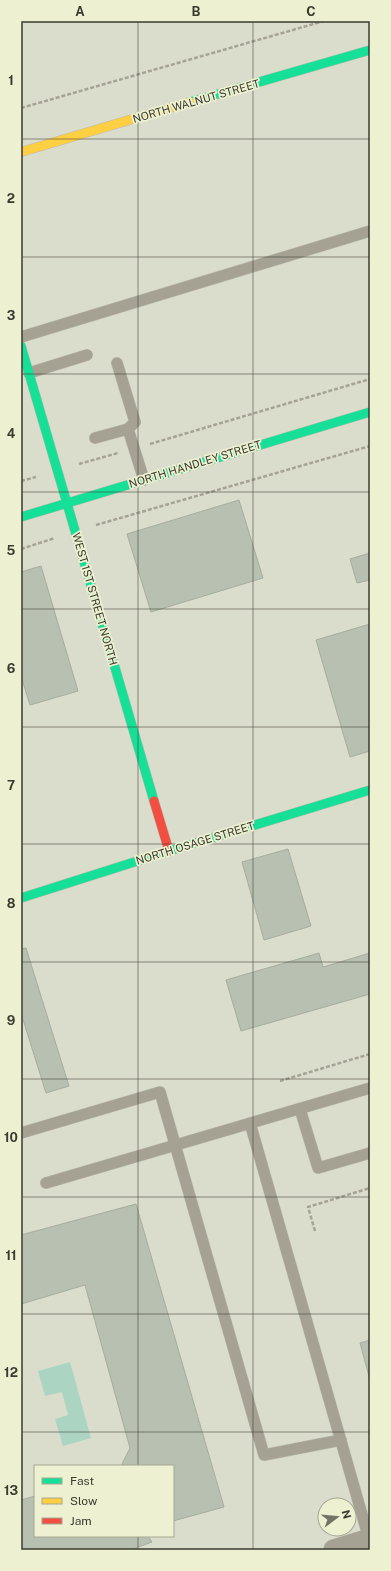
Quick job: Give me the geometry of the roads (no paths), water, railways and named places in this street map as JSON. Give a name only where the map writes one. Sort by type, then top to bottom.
[{"type":"street","name":"NORTH WALNUT STREET","points":[[21,152],[370,50]]},
{"type":"street","name":"WEST 1ST STREET NORTH","points":[[21,346],[26,371],[76,531],[169,851]]},
{"type":"street","name":"NORTH HANDLEY STREET","points":[[21,517],[370,412]]},
{"type":"street","name":"NORTH OSAGE STREET","points":[[21,898],[370,790]]},
{"type":"street","points":[[334,1550],[370,1539]]},
{"type":"lane","points":[[21,338],[370,231]]},
{"type":"lane","points":[[26,371],[87,355]]},
{"type":"lane","points":[[95,438],[128,429],[135,422],[116,363]]},
{"type":"lane","points":[[128,429],[144,480]]},
{"type":"lane","points":[[46,1183],[370,1088]]},
{"type":"lane","points":[[21,1133],[160,1092],[264,1455],[341,1440]]},
{"type":"lane","points":[[300,1109],[318,1168],[370,1153]]},
{"type":"lane","points":[[250,1124],[370,1539]]}]
